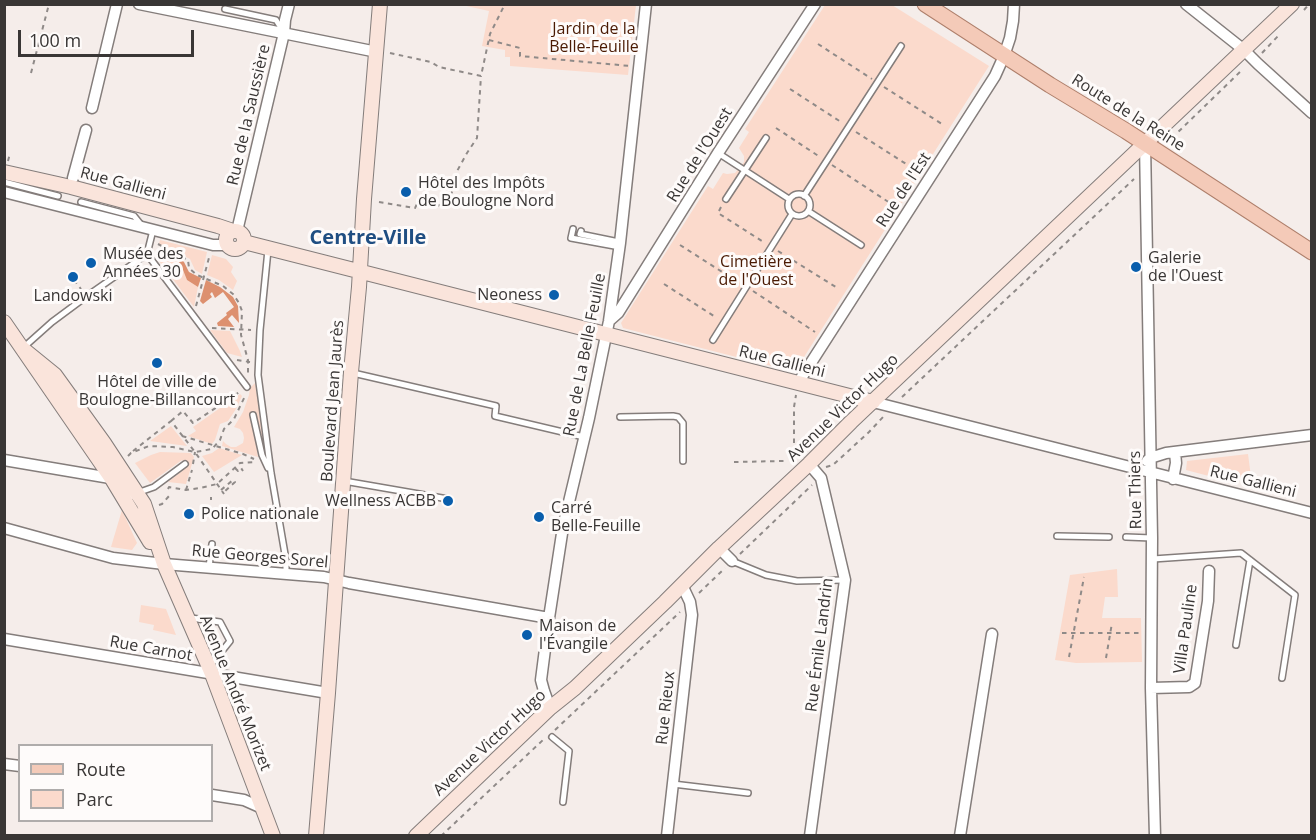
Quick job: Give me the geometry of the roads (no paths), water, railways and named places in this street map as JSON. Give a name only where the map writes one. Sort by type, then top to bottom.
[{"type":"main road","name":"Route de la Reine","points":[[925,4],[1145,143],[1311,252]]},
{"type":"street","points":[[92,108],[117,4]]},
{"type":"street","points":[[139,4],[383,52]]},
{"type":"street","name":"Rue de la Saussière","points":[[238,235],[284,33],[280,20],[289,4]]},
{"type":"street","name":"Boulevard Jean Jaurès","points":[[316,836],[364,199],[383,52],[380,4]]},
{"type":"street","name":"Rue de La Belle Feuille","points":[[550,708],[541,680],[549,618],[563,527],[585,437],[593,418],[608,328],[620,245],[646,4]]},
{"type":"street","name":"Rue de l'Ouest","points":[[608,328],[815,4]]},
{"type":"street","name":"Rue de l'Est","points":[[798,383],[994,76],[1011,38],[1014,4]]},
{"type":"street","points":[[1186,4],[1249,54],[1311,113]]},
{"type":"street","name":"Avenue Victor Hugo","points":[[416,836],[550,708],[575,688],[719,548],[814,469],[873,402],[1145,143],[1249,54],[1297,8]]},
{"type":"street","points":[[73,178],[86,130]]},
{"type":"street","name":"Rue Thiers","points":[[1145,143],[1150,458]]},
{"type":"street","name":"Rue Gallieni","points":[[6,167],[71,188],[218,226],[268,249],[608,328],[632,341],[1311,513]]},
{"type":"street","points":[[4,192],[111,220],[149,233],[213,245],[228,245],[233,249],[243,245],[238,235]]},
{"type":"street","name":"Avenue André Morizet","points":[[4,322],[112,478],[131,496],[144,504],[164,564],[210,671],[273,836]]},
{"type":"street","name":"Avenue André Morizet","points":[[23,349],[55,375],[128,480],[131,496]]},
{"type":"street","points":[[1145,472],[1150,458],[1166,453],[1311,435]]},
{"type":"street","points":[[1173,479],[1176,463],[1175,452]]},
{"type":"street","points":[[4,460],[128,480]]},
{"type":"street","name":"Rue Émile Landrin","points":[[810,836],[845,580],[823,483],[814,469]]},
{"type":"street","name":"Rue Thiers","points":[[1145,472],[1152,538],[1151,688],[1155,836]]},
{"type":"street","name":"Rue Georges Sorel","points":[[4,528],[113,558],[324,577],[349,584],[549,618]]},
{"type":"street","points":[[719,548],[732,561]]},
{"type":"street","name":"Villa Pauline","points":[[1151,688],[1189,687],[1195,683],[1208,601],[1209,571]]},
{"type":"street","name":"Rue Rieux","points":[[667,836],[692,615],[690,602],[682,585]]},
{"type":"street","points":[[960,836],[992,634]]},
{"type":"street","name":"Rue Carnot","points":[[4,639],[210,671],[328,693]]},
{"type":"street","points":[[213,795],[244,800],[262,807]]},
{"type":"lane","points":[[225,9],[280,20]]},
{"type":"lane","points":[[804,196],[901,46]]},
{"type":"lane","points":[[726,199],[765,138]]},
{"type":"lane","points":[[718,153],[789,199]]},
{"type":"lane","points":[[4,182],[58,196]]},
{"type":"lane","points":[[796,195],[804,196],[809,203],[808,211],[801,216],[792,214],[788,207],[789,199],[796,195]]},
{"type":"lane","points":[[81,202],[134,216],[149,233],[147,254],[248,387]]},
{"type":"lane","points":[[808,211],[861,245]]},
{"type":"lane","points":[[712,340],[792,214]]},
{"type":"lane","points":[[573,229],[571,238],[620,245]]},
{"type":"lane","points":[[581,231],[580,234],[620,245]]},
{"type":"lane","points":[[268,249],[258,375],[271,473],[286,560],[286,573]]},
{"type":"lane","points":[[23,349],[52,322],[147,254]]},
{"type":"lane","points":[[351,372],[496,406],[495,416],[585,437]]},
{"type":"lane","points":[[253,415],[262,455],[271,473]]},
{"type":"lane","points":[[620,417],[674,416],[682,420],[683,461]]},
{"type":"lane","points":[[131,496],[154,487],[185,464]]},
{"type":"lane","points":[[344,481],[448,499]]},
{"type":"lane","points":[[1058,536],[1109,537]]},
{"type":"lane","points":[[1126,537],[1152,538]]},
{"type":"lane","points":[[209,567],[212,544]]},
{"type":"lane","points":[[1152,560],[1241,553],[1295,595],[1282,678]]},
{"type":"lane","points":[[1236,645],[1250,560]]},
{"type":"lane","points":[[732,561],[766,575],[797,581],[845,580]]},
{"type":"lane","points":[[186,618],[220,621],[230,641],[210,671]]},
{"type":"lane","points":[[552,737],[569,751],[562,802]]},
{"type":"lane","points":[[673,784],[748,793]]},
{"type":"place","name":"Hôtel des Impôts de Boulogne Nord","points":[[406,192]]},
{"type":"place","name":"Musée des Années 30","points":[[91,263]]},
{"type":"place","name":"Galerie de l'Ouest","points":[[1136,267]]},
{"type":"place","name":"Landowski","points":[[73,277]]},
{"type":"place","name":"Neoness","points":[[554,295]]},
{"type":"place","name":"Hôtel de ville de Boulogne-Billancourt","points":[[157,363]]},
{"type":"place","name":"Wellness ACBB","points":[[448,501]]},
{"type":"place","name":"Police nationale","points":[[189,514]]},
{"type":"place","name":"Carré Belle-Feuille","points":[[539,517]]},
{"type":"place","name":"Maison de l'Évangile","points":[[527,635]]},
{"type":"district","name":"Centre-Ville","points":[[368,238]]},
{"type":"park label","name":"Jardin de la Belle-Feuille","points":[[594,38]]},
{"type":"park label","name":"Cimetière de l'Ouest","points":[[756,271]]}]
